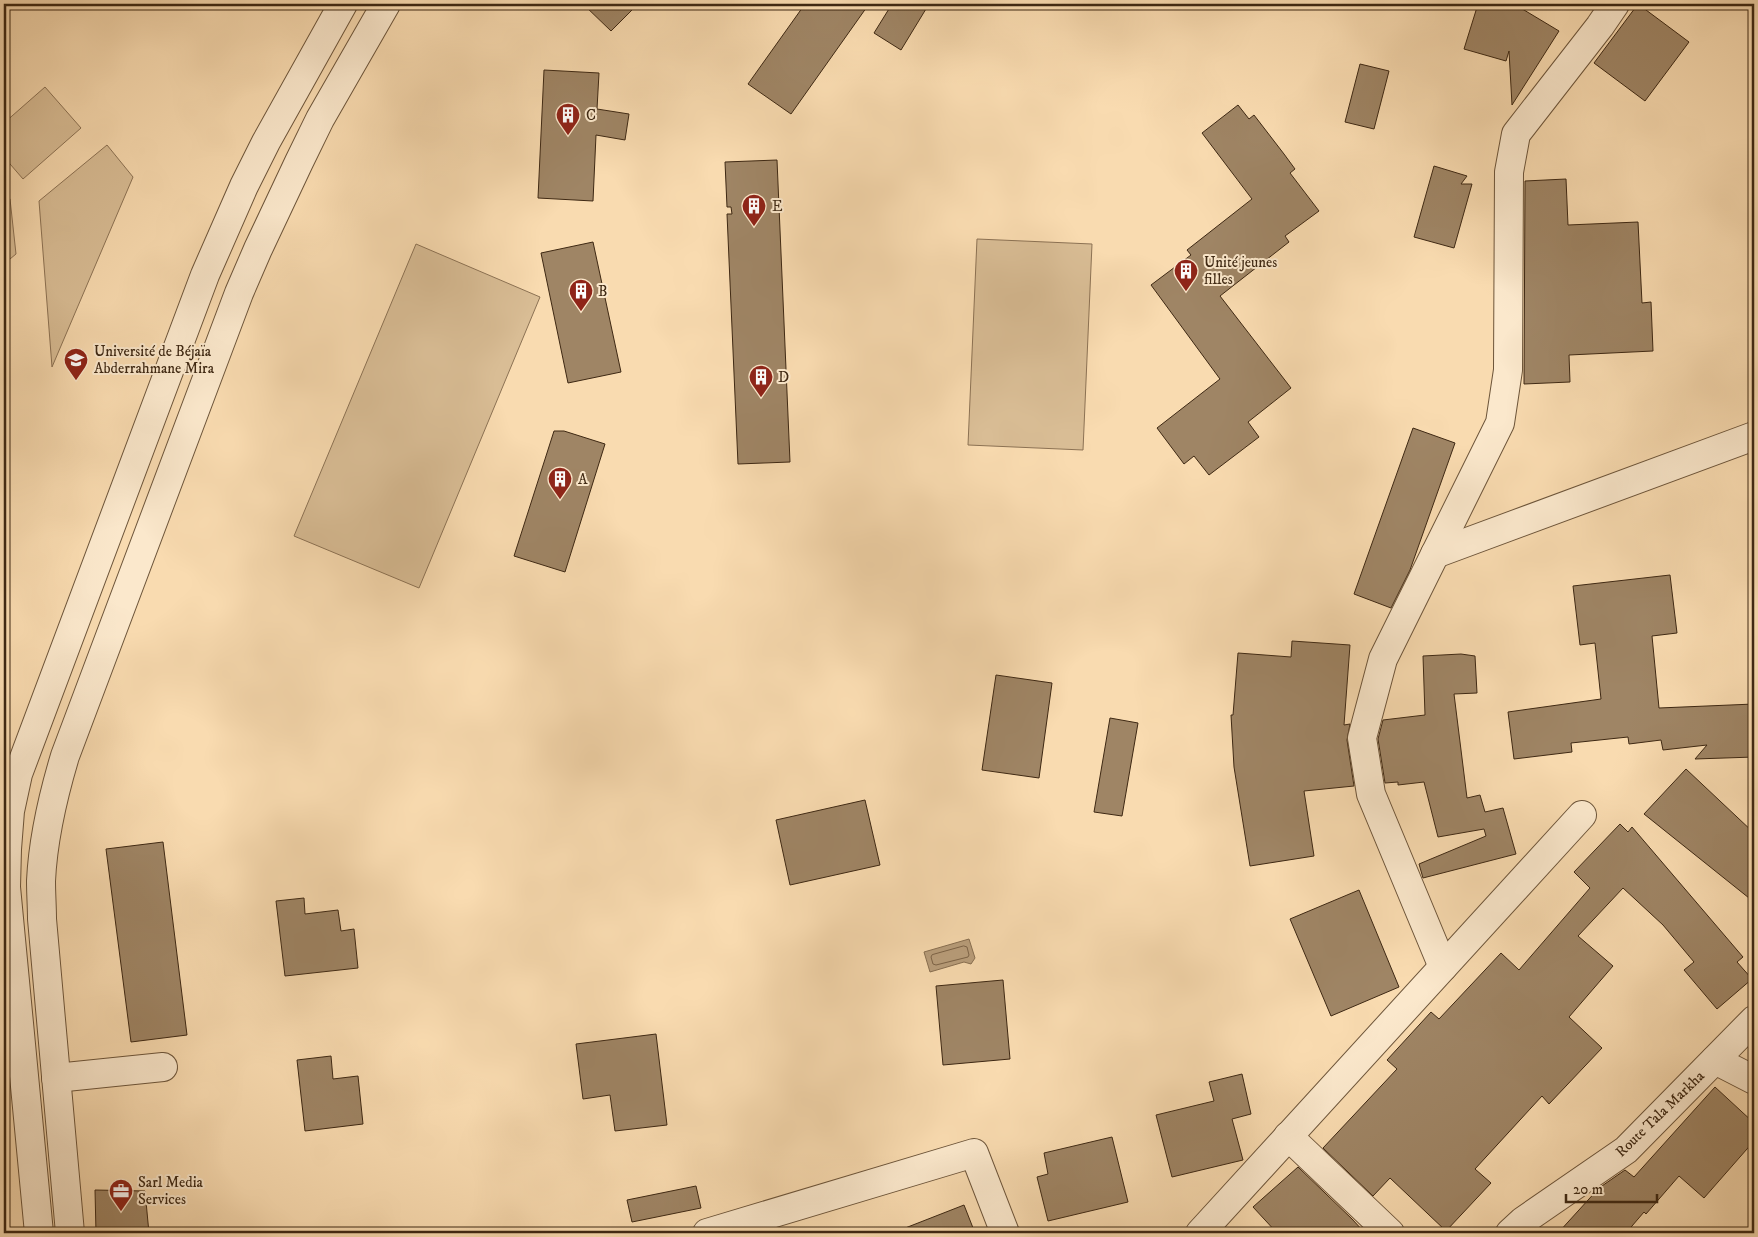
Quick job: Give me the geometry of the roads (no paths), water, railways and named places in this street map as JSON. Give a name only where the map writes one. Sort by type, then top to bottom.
[{"type":"street","points":[[39,1233],[6,887],[10,811],[18,774],[205,275],[266,142],[343,4]]},
{"type":"street","points":[[70,1233],[42,920],[44,845],[52,798],[65,756],[239,293],[320,119],[386,4]]},
{"type":"street","points":[[1443,967],[1371,794],[1362,738],[1383,659],[1500,423],[1508,370],[1509,172],[1516,134],[1615,4]]},
{"type":"street","points":[[1435,554],[1754,436]]},
{"type":"street","points":[[1200,1233],[1582,815]]},
{"type":"street","name":"Route Tala Markha","points":[[1510,1233],[1523,1221],[1626,1150],[1754,1020]]},
{"type":"street","points":[[1715,1060],[1754,1080]]},
{"type":"street","points":[[56,1078],[163,1067]]},
{"type":"street","points":[[1288,1136],[1390,1233]]},
{"type":"street","points":[[707,1233],[974,1153],[1005,1233]]},
{"type":"water","points":[[969,939],[975,958],[971,964],[964,962],[930,972],[924,952]]},
{"type":"place","name":"C","points":[[568,136]]},
{"type":"place","name":"E","points":[[754,227]]},
{"type":"place","name":"Unité jeunes filles","points":[[1186,292]]},
{"type":"place","name":"B","points":[[581,312]]},
{"type":"place","name":"Université de Béjaïa Abderrahmane Mira","points":[[76,381]]},
{"type":"place","name":"D","points":[[761,398]]},
{"type":"place","name":"A","points":[[560,500]]},
{"type":"place","name":"Sarl Media Services","points":[[121,1212]]}]
